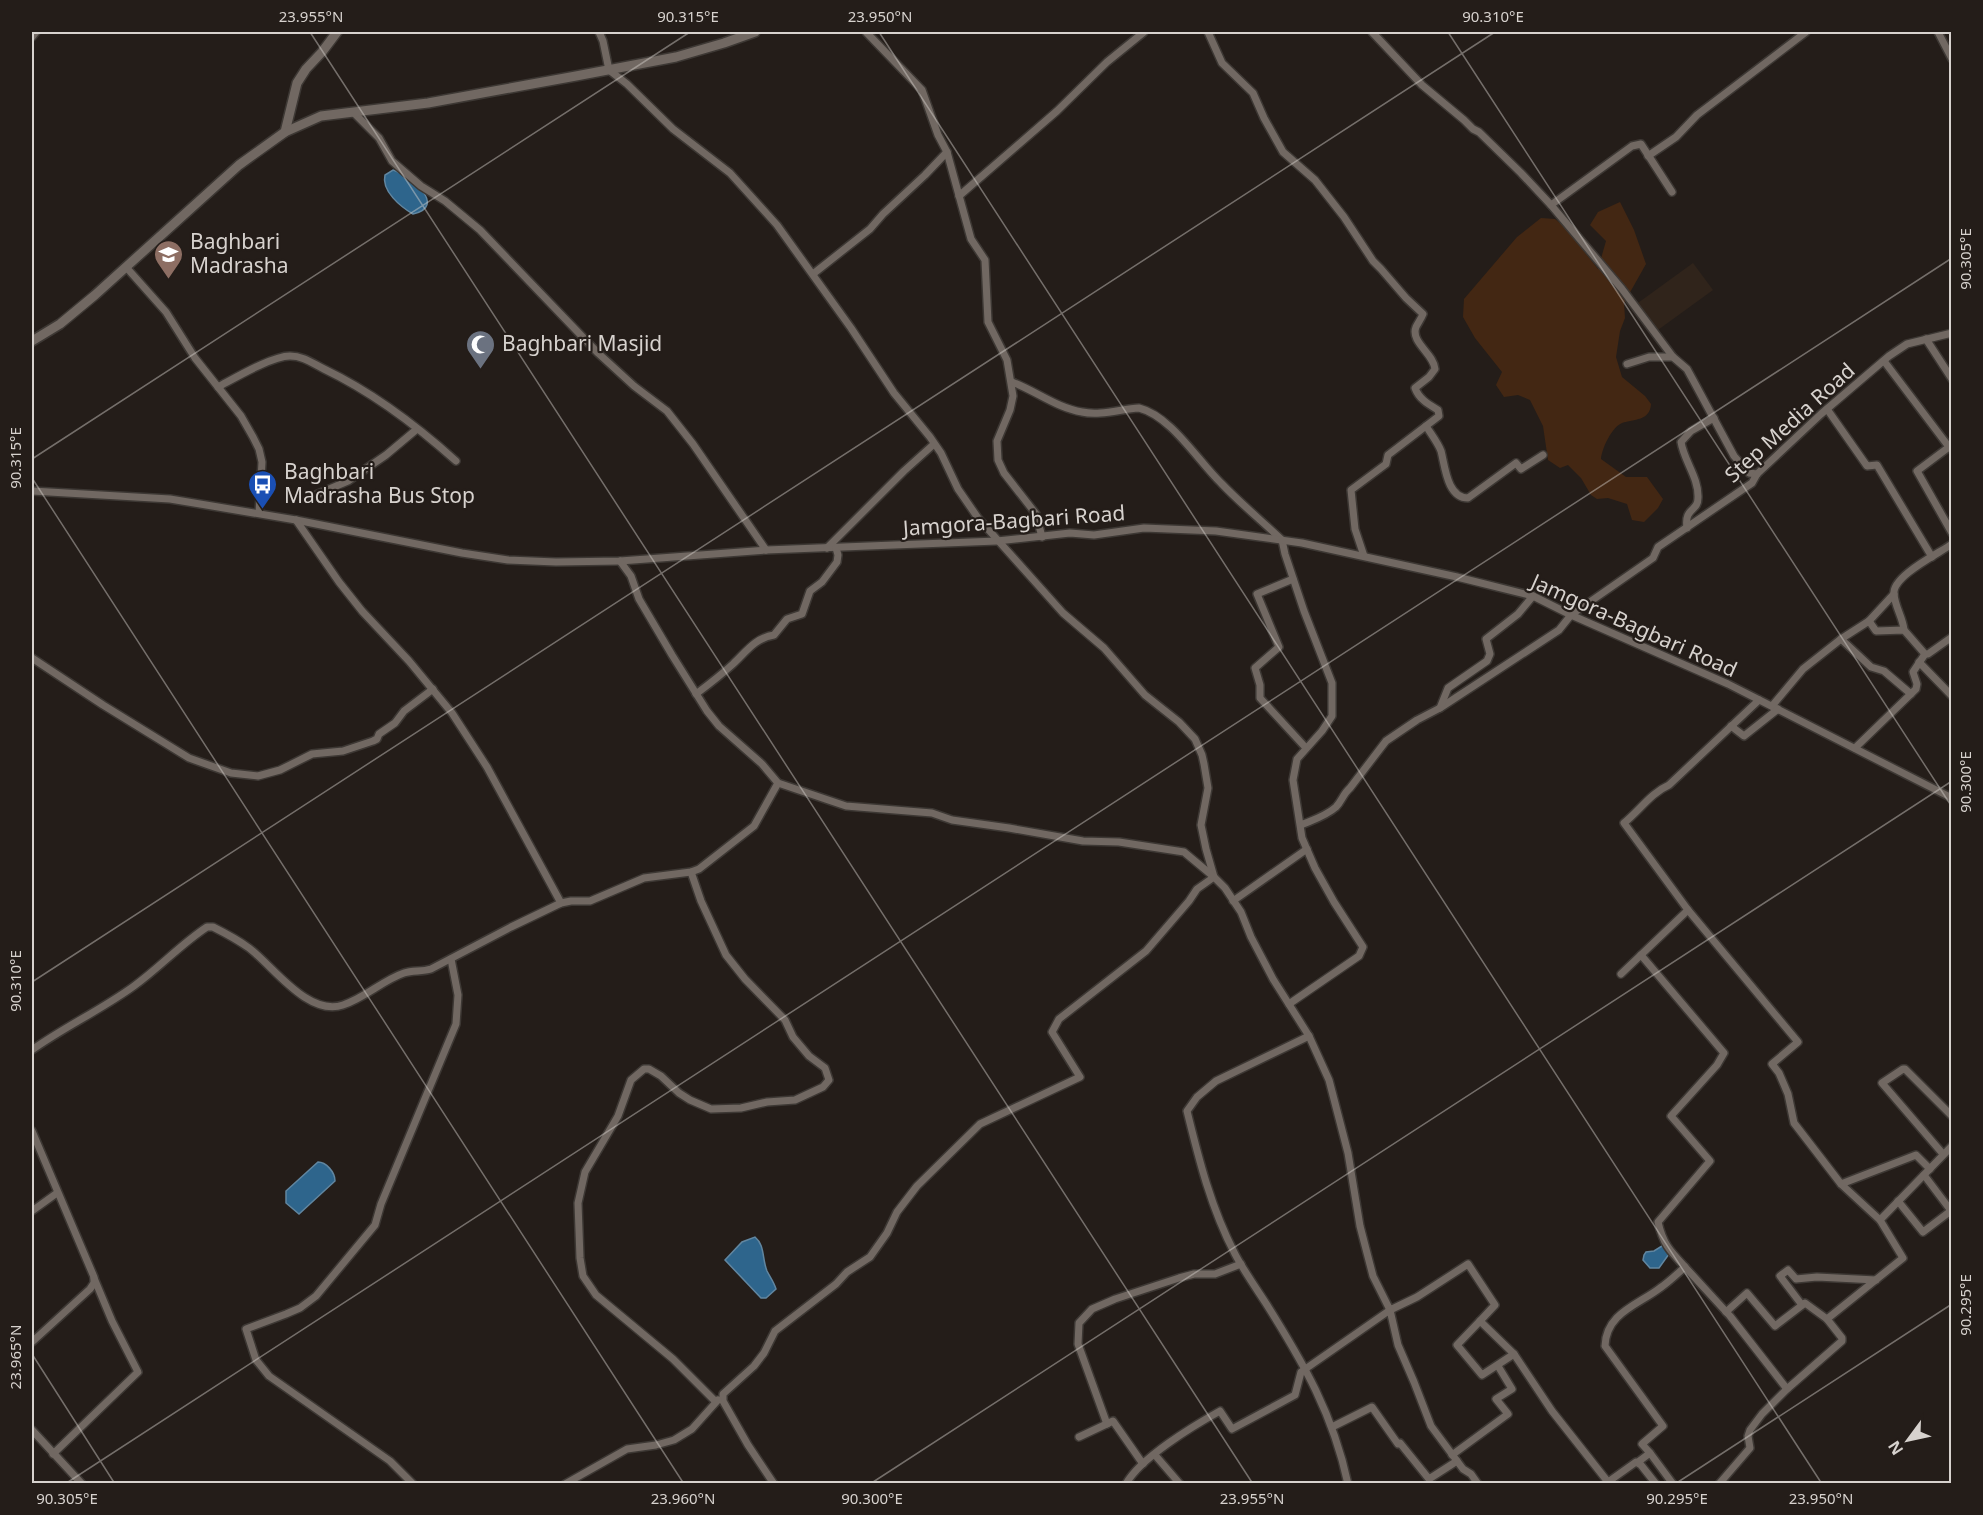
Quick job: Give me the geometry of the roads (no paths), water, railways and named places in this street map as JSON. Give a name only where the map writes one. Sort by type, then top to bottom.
[{"type":"street","points":[[32,37],[36,32]]},
{"type":"street","points":[[285,132],[297,83],[337,32]]},
{"type":"street","points":[[600,32],[609,70],[627,84],[673,129],[730,172],[777,225],[813,274],[881,376],[934,444],[962,496],[997,541],[1063,613],[1104,648],[1144,695],[1179,722],[1195,739],[1204,764],[1207,796],[1202,825],[1214,877]]},
{"type":"street","points":[[32,341],[60,324],[239,165],[285,132],[321,116],[428,103],[609,70],[676,57],[755,32]]},
{"type":"street","points":[[866,32],[922,90],[938,135],[947,152],[971,239],[985,260],[988,322],[1006,360],[1013,396],[1010,410],[997,441],[998,460],[1004,473],[1036,514],[1042,537]]},
{"type":"street","points":[[959,196],[1057,111],[1107,62],[1144,32]]},
{"type":"street","points":[[1208,32],[1222,63],[1253,93],[1283,152],[1315,180],[1344,217],[1373,261],[1382,268],[1406,298],[1422,312],[1415,329],[1416,337],[1434,363],[1435,369],[1415,387],[1417,394],[1438,410],[1439,416],[1388,455],[1386,464],[1351,490],[1355,529],[1364,556]]},
{"type":"street","points":[[1372,32],[1422,85],[1479,132],[1551,205],[1622,289],[1673,357],[1690,374],[1740,465],[1749,473],[1757,474]]},
{"type":"street","points":[[1648,156],[1677,137],[1697,116],[1806,32]]},
{"type":"street","points":[[1938,32],[1952,59]]},
{"type":"street","points":[[353,112],[379,138],[392,161],[480,230],[598,353],[634,386],[667,411],[693,444],[766,550]]},
{"type":"street","points":[[1551,205],[1632,146],[1641,144],[1672,192]]},
{"type":"street","points":[[813,274],[870,229],[947,152]]},
{"type":"street","points":[[126,267],[165,312],[195,358],[241,416],[259,449],[263,469],[260,513]]},
{"type":"street","name":"Step Media Road","points":[[1301,825],[1323,816],[1337,806],[1343,794],[1386,741],[1559,630],[1571,615],[1653,558],[1658,547],[1752,483],[1757,474],[1827,409],[1884,361],[1907,344],[1952,333]]},
{"type":"street","points":[[1926,339],[1952,379]]},
{"type":"street","points":[[218,387],[279,357],[297,356],[309,360],[366,391],[456,461]]},
{"type":"street","points":[[1627,364],[1649,357],[1673,357]]},
{"type":"street","points":[[1884,361],[1949,447],[1917,471],[1952,533]]},
{"type":"street","points":[[1011,382],[1030,389],[1053,403],[1083,413],[1146,409],[1176,433],[1218,480],[1282,540],[1293,579],[1332,683],[1332,716],[1322,732],[1297,759],[1293,780],[1302,838],[1334,902],[1362,947],[1359,956],[1289,1004]]},
{"type":"street","points":[[1827,409],[1867,466],[1877,465],[1932,557]]},
{"type":"street","points":[[1687,528],[1687,514],[1698,503],[1699,495],[1681,442],[1691,431],[1714,418]]},
{"type":"street","points":[[1426,426],[1441,451],[1447,478],[1460,497],[1464,498],[1468,498],[1516,463],[1521,469],[1543,455]]},
{"type":"street","points":[[313,496],[348,481],[417,429]]},
{"type":"street","points":[[826,548],[934,444]]},
{"type":"street","name":"Jamgora-Bagbari Road","points":[[32,491],[170,499],[260,513],[462,553],[508,560],[556,562],[620,561],[766,550],[997,541],[1070,533],[1094,535],[1144,528],[1216,531],[1282,540],[1364,556],[1533,596],[1728,684],[1952,798]]},
{"type":"street","points":[[296,520],[362,611],[409,661],[452,713],[487,767],[561,903]]},
{"type":"street","points":[[1924,654],[1904,630],[1894,594],[1896,585],[1920,564],[1952,543]]},
{"type":"street","points":[[696,694],[732,665],[751,645],[763,637],[774,635],[787,619],[802,614],[810,591],[822,582],[837,562],[836,548]]},
{"type":"street","points":[[620,561],[631,576],[639,599],[696,694],[719,726],[762,764],[778,783],[846,806],[932,813],[952,820],[1083,841],[1119,842],[1184,852],[1225,888],[1241,912],[1251,937],[1309,1036],[1329,1080],[1348,1153],[1359,1226],[1373,1276],[1390,1310],[1398,1345],[1431,1426],[1478,1484]]},
{"type":"street","points":[[1293,579],[1257,594],[1279,647],[1255,668],[1260,685],[1260,698],[1306,748]]},
{"type":"street","points":[[1731,726],[1744,736],[1775,708],[1803,669],[1841,639],[1869,621],[1894,594]]},
{"type":"street","points":[[1440,708],[1448,688],[1487,661],[1490,654],[1486,639],[1518,614],[1533,596]]},
{"type":"street","points":[[1869,621],[1876,630],[1904,630]]},
{"type":"street","points":[[1855,748],[1916,689],[1917,684],[1913,672],[1924,654],[1928,654],[1952,637]]},
{"type":"street","points":[[1841,639],[1871,667],[1884,671],[1911,694]]},
{"type":"street","points":[[32,658],[189,758],[231,773],[258,776],[280,770],[312,754],[343,751],[373,741],[395,723],[404,711],[433,689]]},
{"type":"street","points":[[1919,662],[1952,696]]},
{"type":"street","points":[[1759,700],[1669,785],[1657,790],[1639,811],[1624,823],[1688,910],[1798,1042],[1772,1064],[1779,1073],[1788,1094],[1794,1123],[1841,1184],[1880,1220],[1903,1258],[1827,1319]]},
{"type":"street","points":[[32,1050],[134,986],[207,927],[213,927],[247,947],[287,985],[307,999],[330,1008],[343,1005],[406,972],[421,972],[451,959],[561,903],[597,898],[644,878],[691,872],[712,860],[754,826],[778,783]]},
{"type":"street","points":[[1233,901],[1307,849]]},
{"type":"street","points":[[691,872],[701,901],[726,955],[745,979],[785,1020],[793,1037],[809,1056],[825,1068],[829,1080],[823,1088],[795,1100],[767,1102],[741,1108],[711,1109],[690,1100],[661,1076],[649,1069],[644,1069],[631,1080],[612,1127],[587,1166],[578,1203],[583,1276],[589,1286],[612,1308],[673,1359],[715,1401]]},
{"type":"street","points":[[565,1484],[627,1449],[674,1440],[692,1429],[715,1401],[754,1366],[776,1331],[836,1284],[847,1272],[870,1257],[916,1186],[980,1124],[1080,1077],[1052,1032],[1059,1019],[1146,951],[1197,889],[1214,877]]},
{"type":"street","points":[[1621,974],[1688,910]]},
{"type":"street","points":[[1641,955],[1724,1053],[1717,1065],[1671,1116],[1710,1161],[1658,1222],[1661,1237],[1666,1247],[1726,1312],[1787,1389]]},
{"type":"street","points":[[413,1484],[390,1461],[269,1376],[256,1360],[246,1329],[300,1308],[316,1296],[375,1225],[381,1204],[456,1024],[458,995],[451,959]]},
{"type":"street","points":[[1309,1036],[1216,1081],[1197,1097],[1187,1111],[1202,1174],[1219,1222],[1241,1264],[1321,1399],[1341,1451],[1347,1484]]},
{"type":"street","points":[[1880,1220],[1948,1151],[1882,1083],[1905,1069],[1952,1116]]},
{"type":"street","points":[[32,1131],[112,1321],[138,1372],[53,1455]]},
{"type":"street","points":[[1841,1184],[1916,1155],[1951,1211],[1923,1232],[1898,1201]]},
{"type":"street","points":[[32,1211],[57,1193]]},
{"type":"street","points":[[1107,1424],[1078,1344],[1079,1323],[1092,1309],[1115,1299],[1179,1278],[1194,1274],[1215,1274],[1241,1264]]},
{"type":"street","points":[[1126,1484],[1132,1473],[1143,1464],[1187,1430],[1220,1410],[1232,1428],[1295,1395],[1301,1372],[1390,1310],[1417,1297],[1468,1264],[1495,1305],[1457,1345],[1482,1375],[1514,1354]]},
{"type":"street","points":[[1673,1484],[1642,1444],[1663,1426],[1605,1346],[1605,1336],[1612,1322],[1624,1310],[1660,1288],[1686,1267]]},
{"type":"street","points":[[1802,1305],[1780,1276],[1788,1270],[1796,1279],[1817,1277],[1877,1280]]},
{"type":"street","points":[[32,1342],[90,1289],[94,1283],[94,1277]]},
{"type":"street","points":[[1719,1484],[1750,1448],[1748,1436],[1750,1430],[1787,1389],[1842,1341],[1827,1319],[1805,1303],[1775,1326],[1747,1293],[1726,1312]]},
{"type":"street","points":[[1480,1321],[1514,1354],[1551,1411],[1608,1482],[1650,1453]]},
{"type":"street","points":[[1332,1426],[1372,1407],[1398,1444],[1400,1443],[1429,1479],[1508,1414],[1496,1399],[1512,1389],[1498,1366]]},
{"type":"street","points":[[722,1396],[748,1445],[774,1484]]},
{"type":"street","points":[[1079,1437],[1113,1421],[1143,1464]]},
{"type":"street","points":[[32,1430],[82,1484]]},
{"type":"street","points":[[1155,1455],[1180,1484]]},
{"type":"street","points":[[1638,1462],[1656,1484]]},
{"type":"water","points":[[393,170],[408,178],[422,191],[427,198],[427,204],[423,210],[413,214],[389,193],[385,175]]},
{"type":"water","points":[[318,1162],[330,1168],[335,1181],[299,1214],[286,1203],[286,1191]]},
{"type":"water","points":[[755,1237],[762,1248],[765,1266],[776,1289],[766,1298],[761,1298],[725,1260],[742,1242]]},
{"type":"water","points":[[1662,1246],[1669,1254],[1659,1268],[1650,1268],[1643,1260],[1644,1255]]},
{"type":"place","name":"Baghbari Madrasha","points":[[169,280]]},
{"type":"place","name":"Baghbari Masjid","points":[[481,370]]},
{"type":"place","name":"Baghbari Madrasha Bus Stop","points":[[263,510]]}]
